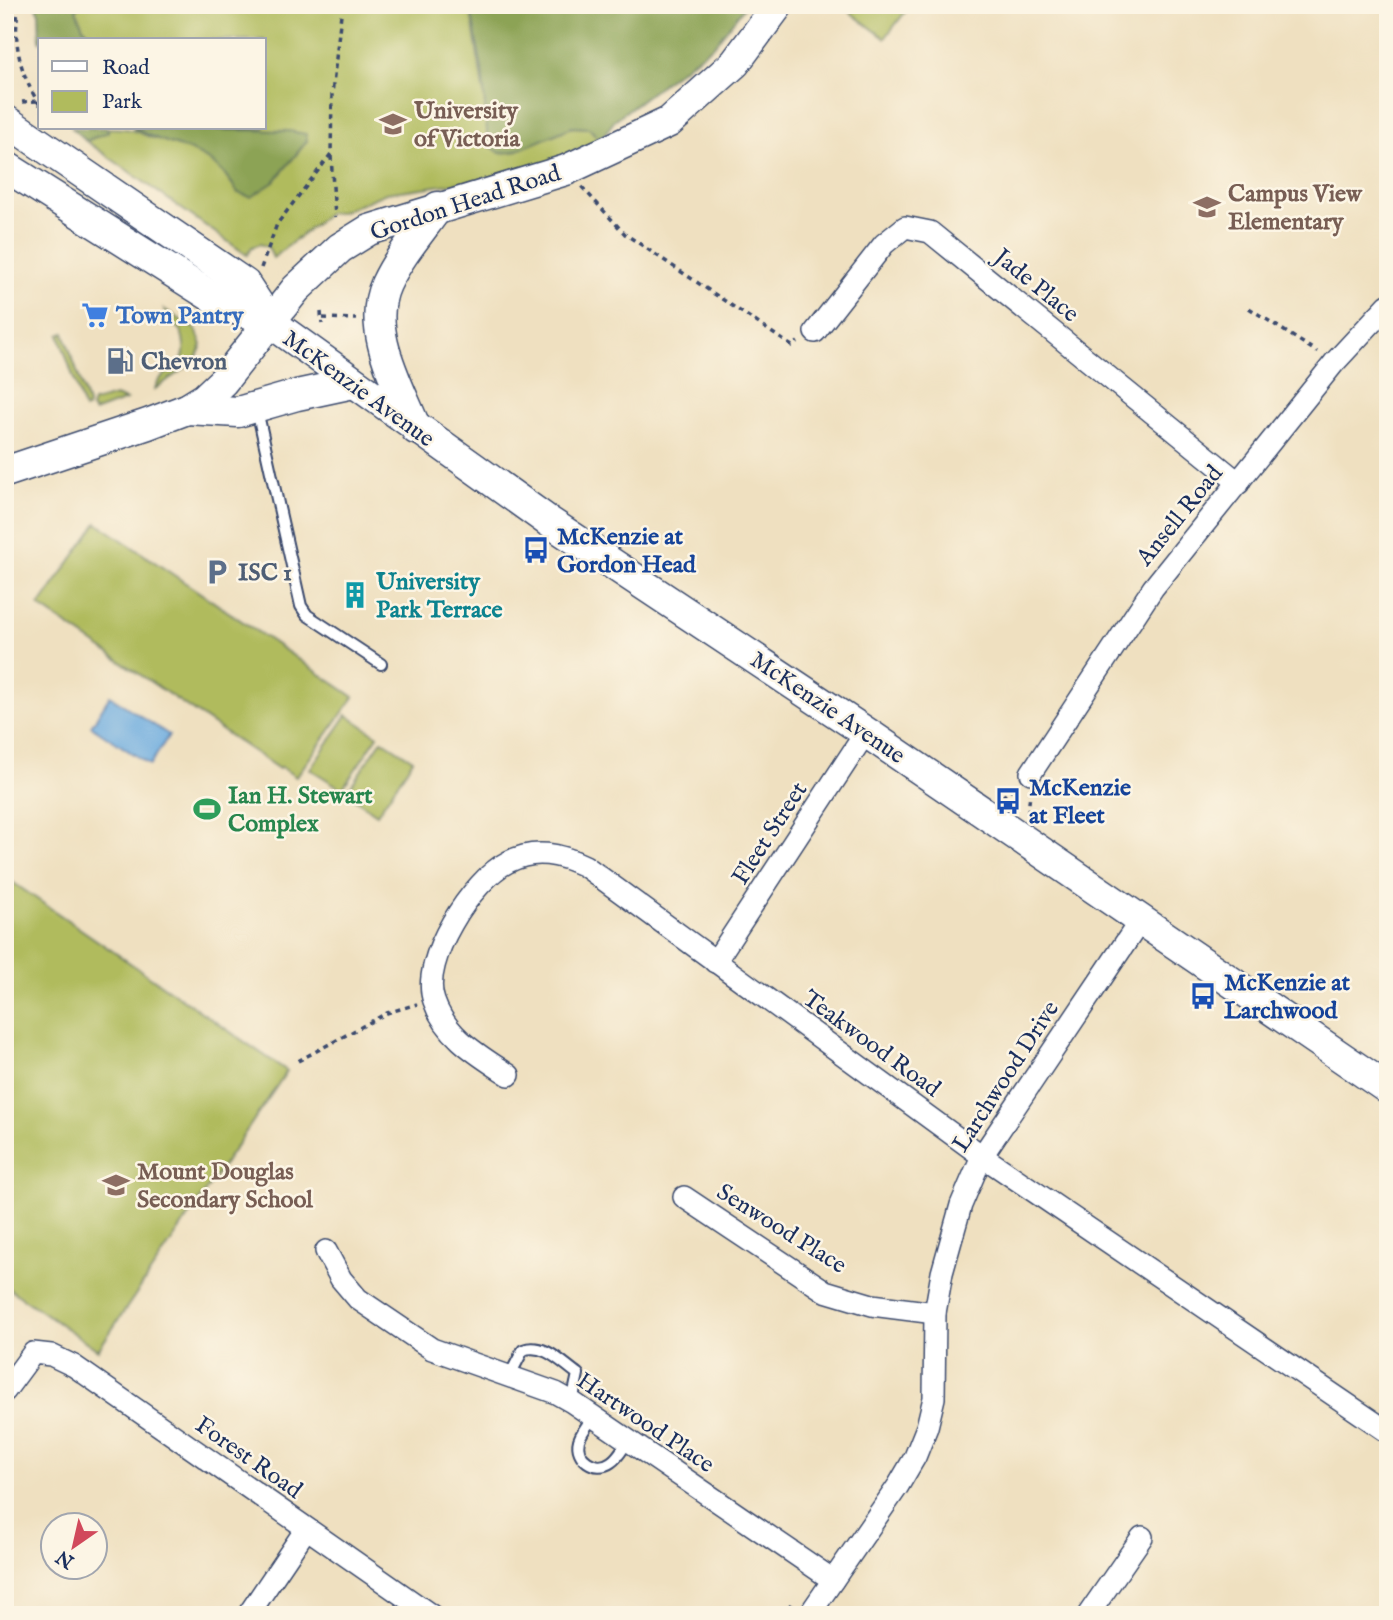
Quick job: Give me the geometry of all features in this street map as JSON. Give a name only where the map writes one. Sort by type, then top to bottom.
[{"type":"main road","name":"Gordon Head Road","points":[[5,471],[187,409],[223,381],[296,289],[340,248],[385,223],[488,196],[566,170],[669,122],[736,63],[778,5]]},
{"type":"main road","name":"McKenzie Avenue","points":[[5,120],[245,284],[270,322]]},
{"type":"main road","name":"McKenzie Avenue","points":[[5,166],[225,305],[270,322],[416,429],[988,814],[1139,921],[1388,1089]]},
{"type":"main road","points":[[416,429],[380,335],[381,305],[393,271],[438,207]]},
{"type":"main road","points":[[187,409],[238,412],[297,394],[354,383]]},
{"type":"street","name":"Jade Place","points":[[815,332],[884,244],[905,227],[930,232],[1239,483]]},
{"type":"street","name":"Ansell Road","points":[[1031,773],[1153,589],[1334,363],[1388,305]]},
{"type":"street","name":"Fleet Street","points":[[715,962],[866,732]]},
{"type":"street","name":"Teakwood Road","points":[[432,999],[432,969],[442,941],[484,878],[509,861],[535,853],[561,855],[586,866],[982,1156],[1388,1432]]},
{"type":"street","name":"Larchwood Drive","points":[[809,1615],[898,1486],[915,1457],[927,1427],[936,1371],[935,1313],[951,1235],[982,1156],[1139,921]]},
{"type":"street","points":[[432,999],[447,1029],[471,1050],[509,1075]]},
{"type":"street","name":"Senwood Place","points":[[684,1197],[825,1291],[872,1305],[935,1313]]},
{"type":"street","name":"Hartwood Place","points":[[326,1251],[341,1279],[358,1299],[432,1349],[555,1393],[572,1402],[833,1580]]},
{"type":"street","name":"Forest Road","points":[[5,1391],[33,1353],[51,1355],[74,1367],[431,1615]]},
{"type":"street","points":[[248,1615],[306,1529]]},
{"type":"street","points":[[1088,1615],[1142,1537]]},
{"type":"lane","points":[[257,407],[301,606],[307,615],[381,664]]},
{"type":"lane","points":[[509,1377],[523,1350],[532,1346],[543,1349],[578,1374],[572,1402]]},
{"type":"lane","points":[[594,1416],[578,1442],[580,1454],[587,1463],[598,1466],[610,1464],[628,1440]]},
{"type":"path","points":[[19,5],[16,34],[21,66],[38,101]]},
{"type":"path","points":[[335,217],[331,154],[332,94],[342,5]]},
{"type":"path","points":[[256,275],[267,257],[277,224],[331,154]]},
{"type":"path","points":[[566,170],[625,234],[792,346],[815,332]]},
{"type":"path","points":[[1249,308],[1334,363]]},
{"type":"path","points":[[321,313],[322,324]]},
{"type":"path","points":[[323,318],[364,319]]},
{"type":"path","points":[[988,814],[993,804],[1031,773]]},
{"type":"path","points":[[1028,818],[1031,773]]},
{"type":"path","points":[[298,1061],[387,1013],[432,999]]},
{"type":"path","points":[[783,1615],[798,1593]]},
{"type":"green space","points":[[35,5],[80,5],[76,10],[83,27],[94,38],[40,38],[39,13]]},
{"type":"green space","name":"University of Victoria","points":[[80,5],[470,5],[483,89],[513,152],[572,127],[589,128],[600,140],[545,165],[495,178],[386,193],[339,213],[329,213],[273,258],[268,247],[260,244],[252,247],[247,255],[86,141],[108,130],[130,130],[176,143],[204,156],[220,169],[238,193],[274,182],[307,141],[284,133],[225,130],[266,130],[266,38],[95,38],[83,27],[76,10]]},
{"type":"green space","points":[[470,5],[746,5],[714,45],[616,119],[600,140],[589,128],[572,127],[513,152],[500,153],[488,144],[482,69]]},
{"type":"green space","points":[[840,5],[906,5],[909,7],[885,38]]},
{"type":"green space","points":[[74,130],[108,130],[108,132],[86,141]]},
{"type":"green space","points":[[137,130],[289,131],[306,134],[307,141],[274,182],[251,197],[238,193],[216,165],[204,157]]},
{"type":"green space","points":[[164,309],[196,330],[202,345],[195,361],[155,389],[158,381],[176,368],[184,356],[181,330],[169,322]]},
{"type":"green space","points":[[64,333],[88,404],[84,409],[59,335]]},
{"type":"green space","points":[[115,396],[126,400],[94,412],[91,408],[93,402]]},
{"type":"green space","points":[[97,523],[354,697],[296,777],[281,767],[279,769],[39,606]]},
{"type":"green space","points":[[347,715],[378,736],[342,789],[310,769]]},
{"type":"green space","points":[[382,740],[413,760],[377,814],[346,793]]},
{"type":"green space","name":"Mount Douglas Secondary School","points":[[5,877],[287,1071],[98,1350],[5,1286]]},
{"type":"water","points":[[110,696],[169,735],[150,765],[91,726]]},
{"type":"place","name":"University of Victoria","points":[[393,124]]},
{"type":"place","name":"Campus View Elementary","points":[[1207,207]]},
{"type":"place","name":"Town Pantry","points":[[95,315]]},
{"type":"place","name":"Chevron","points":[[120,361]]},
{"type":"place","name":"McKenzie at Gordon Head","points":[[536,550]]},
{"type":"place","name":"ISC 1","points":[[217,572]]},
{"type":"place","name":"University Park Terrace","points":[[355,595]]},
{"type":"place","name":"McKenzie at Fleet","points":[[1008,801]]},
{"type":"place","name":"Ian H. Stewart Complex","points":[[207,809]]},
{"type":"place","name":"McKenzie at Larchwood","points":[[1203,996]]},
{"type":"place","name":"Mount Douglas Secondary School","points":[[116,1185]]}]
